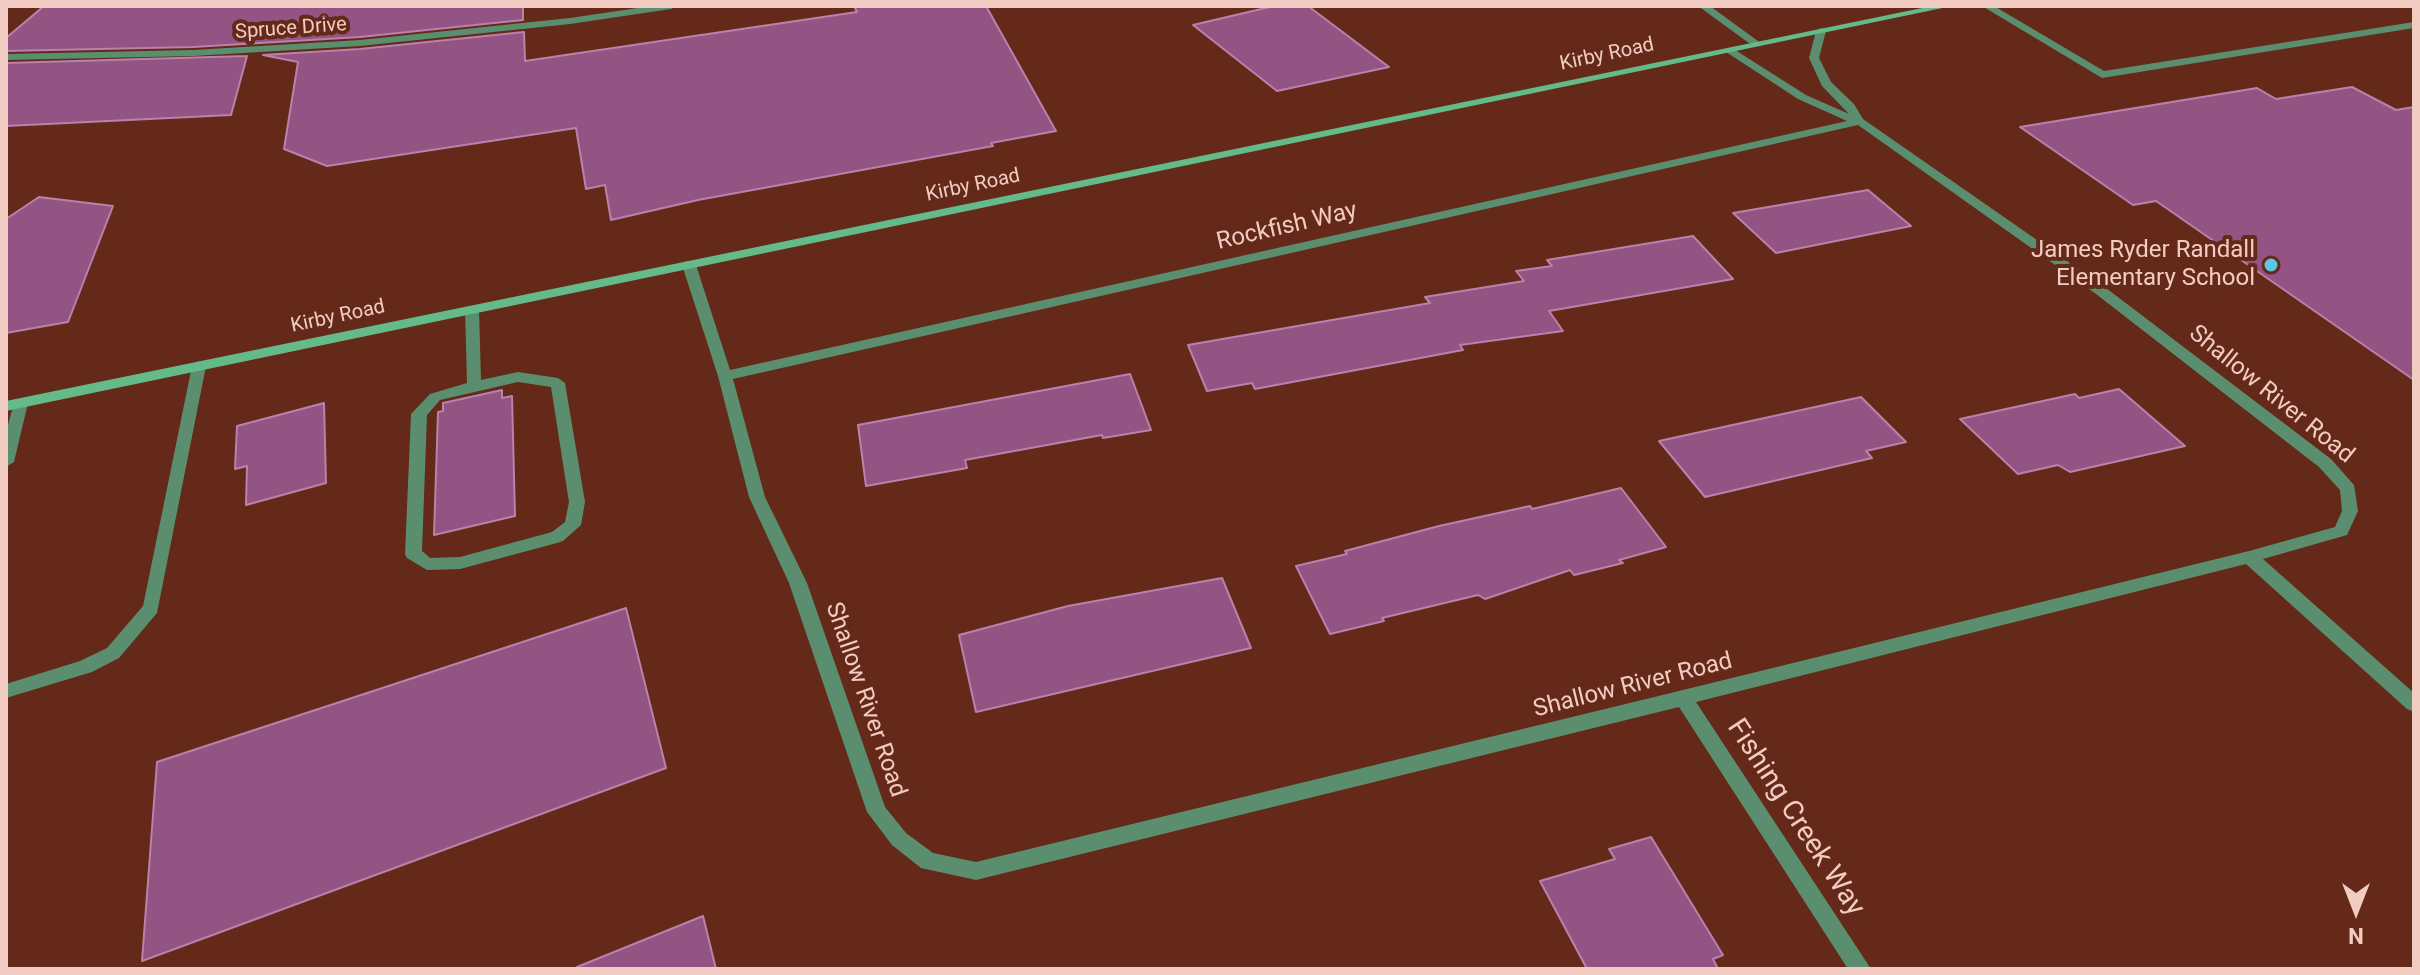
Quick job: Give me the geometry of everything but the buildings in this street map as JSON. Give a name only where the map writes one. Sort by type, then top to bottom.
[{"type":"main road","name":"Kirby Road","points":[[13,404],[1947,6]]},
{"type":"street","name":"Spruce Drive","points":[[6,57],[193,53],[360,43],[570,21],[671,6]]},
{"type":"street","points":[[1703,6],[1757,44]]},
{"type":"street","points":[[1987,6],[2102,75],[2414,25]]},
{"type":"street","name":"Shallow River Road","points":[[1821,31],[1814,58],[1826,84],[1850,106],[1859,121]]},
{"type":"street","name":"Shallow River Road","points":[[689,265],[725,376],[757,497],[798,583],[877,812],[899,839],[928,861],[976,871],[1683,698],[2249,557],[2341,531],[2350,511],[2348,489],[2325,463],[2101,291],[1859,121],[1802,97],[1728,50]]},
{"type":"street","name":"Rockfish Way","points":[[725,376],[1859,121]]},
{"type":"street","points":[[472,310],[474,386]]},
{"type":"street","points":[[6,691],[86,667],[113,653],[151,608],[199,366]]},
{"type":"street","points":[[518,377],[558,383],[577,502],[573,525],[557,537],[460,563],[427,564],[413,554],[419,414],[435,397],[474,386],[518,377]]},
{"type":"street","points":[[6,462],[13,404]]},
{"type":"street","points":[[2249,557],[2414,704]]},
{"type":"street","name":"Fishing Creek Way","points":[[1683,698],[1860,969]]},
{"type":"place","name":"James Ryder Randall Elementary School","points":[[2271,265]]}]
